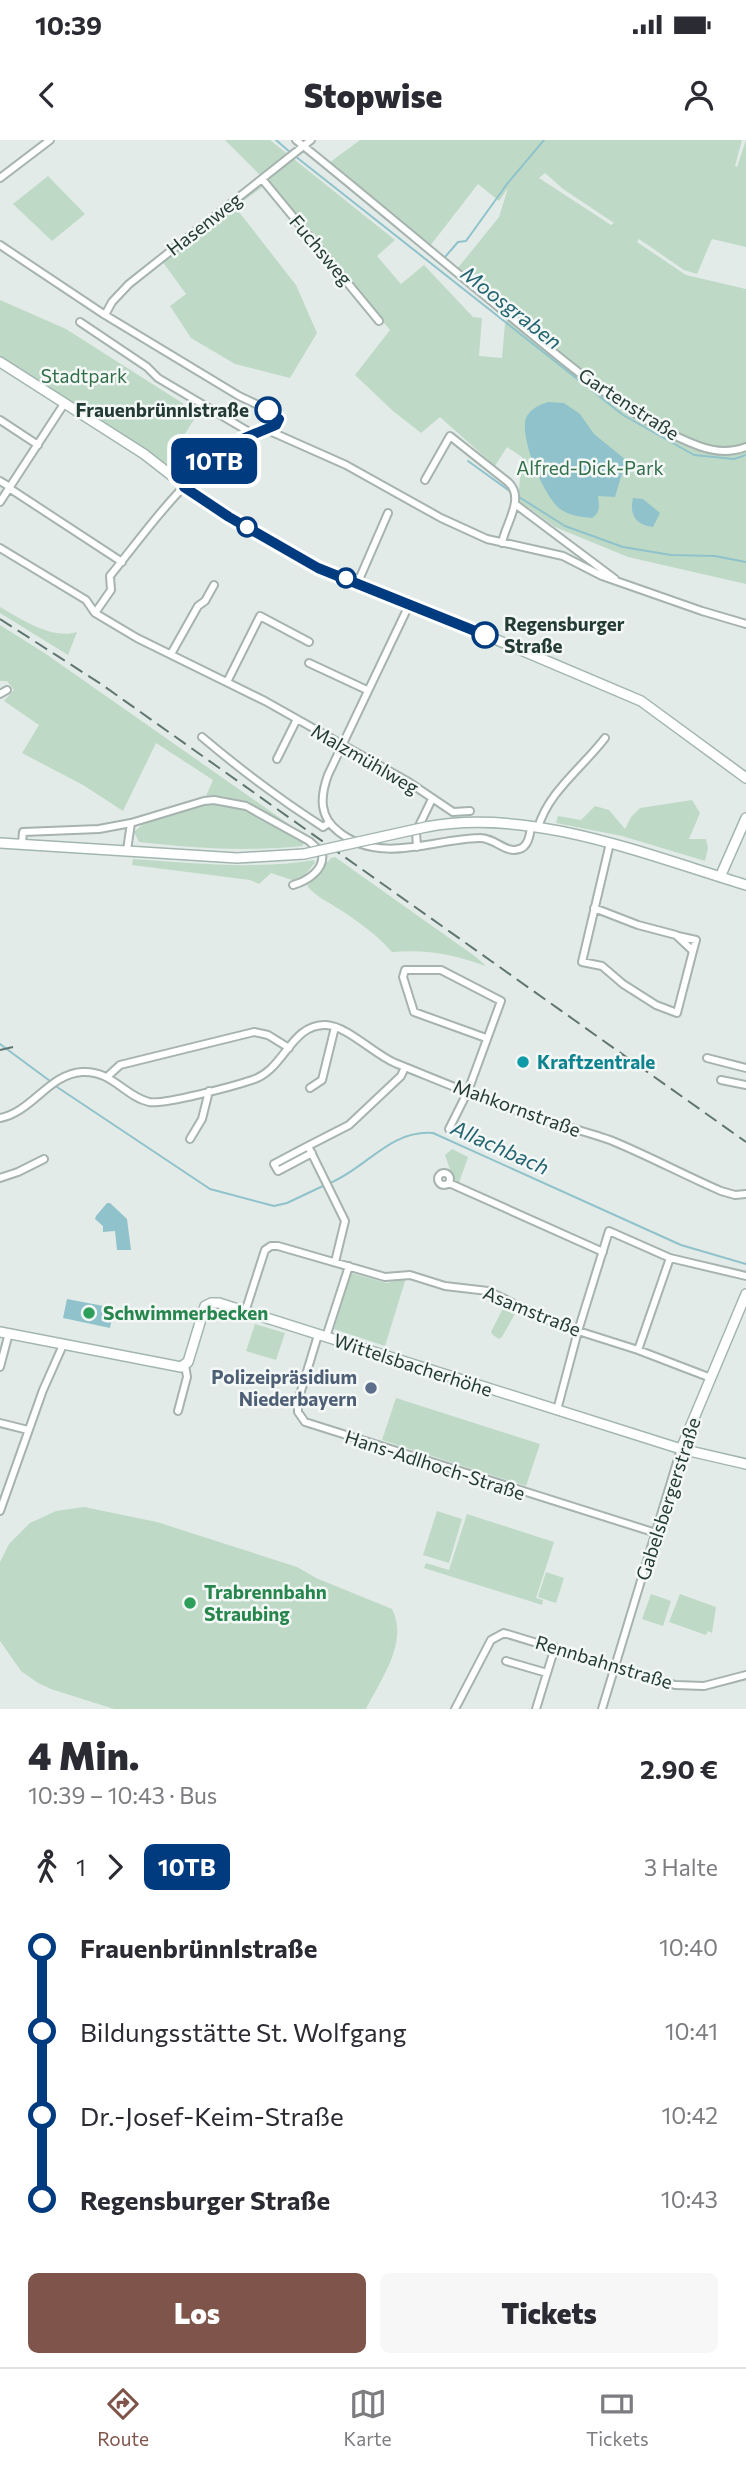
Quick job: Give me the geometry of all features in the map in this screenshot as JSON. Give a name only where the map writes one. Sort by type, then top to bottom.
[{"type":"street","points":[[1,176],[50,140]]},
{"type":"street","name":"Gartenstraße","points":[[296,140],[580,373],[642,416],[679,437],[711,450],[731,452],[746,447]]},
{"type":"street","name":"Hasenweg","points":[[105,315],[112,302],[129,284],[311,140]]},
{"type":"street","name":"Fuchsweg","points":[[262,179],[379,321]]},
{"type":"street","points":[[0,245],[105,315],[239,396],[273,412],[279,419],[279,422],[251,433],[184,487],[110,576],[111,590],[95,613]]},
{"type":"street","points":[[80,322],[147,367],[158,378],[251,433]]},
{"type":"street","points":[[0,362],[144,454],[184,487],[229,517],[318,568],[410,603],[641,701],[746,778]]},
{"type":"street","points":[[0,502],[64,404]]},
{"type":"street","points":[[0,420],[38,445]]},
{"type":"street","points":[[265,429],[346,465],[487,539],[563,556],[602,576],[746,624]]},
{"type":"street","points":[[425,480],[450,436],[508,482],[515,497],[619,582]]},
{"type":"street","points":[[0,481],[6,489],[122,562]]},
{"type":"street","points":[[502,543],[515,497]]},
{"type":"street","points":[[358,582],[388,513]]},
{"type":"street","name":"Malzmühlweg","points":[[0,548],[86,600],[95,613],[137,638],[227,681],[297,719],[407,781],[453,812],[470,811]]},
{"type":"street","points":[[171,654],[198,606],[205,601],[214,585]]},
{"type":"street","points":[[410,603],[367,690],[322,792],[323,810],[329,823],[342,835],[369,847],[384,849],[485,837],[515,850],[521,849],[547,806],[605,738]]},
{"type":"street","points":[[227,681],[260,616],[309,642]]},
{"type":"street","points":[[309,663],[367,690]]},
{"type":"street","name":"Malzmühlweg","points":[[277,759],[297,719]]},
{"type":"street","points":[[202,737],[307,817],[323,827],[329,823]]},
{"type":"street","name":"Malzmühlweg","points":[[417,847],[416,832],[432,799]]},
{"type":"street","points":[[22,843],[23,832],[99,829],[131,823],[204,801],[225,800],[246,806],[309,841],[322,853],[322,863],[318,869],[303,882],[293,885]]},
{"type":"street","points":[[720,877],[746,818]]},
{"type":"street","points":[[0,843],[237,858],[304,853],[426,827],[475,822],[535,828],[610,843],[746,885]]},
{"type":"street","points":[[127,850],[131,823]]},
{"type":"street","points":[[594,908],[638,925],[676,935],[693,951],[677,1013],[662,1008],[623,984],[602,966],[582,962],[594,908],[610,843]]},
{"type":"street","points":[[449,1129],[468,1091],[501,1001],[441,970],[405,970],[403,977],[414,1012],[486,1038]]},
{"type":"street","points":[[0,1118],[16,1113],[58,1080],[78,1072],[94,1072],[107,1077],[150,1102],[209,1091],[266,1074],[280,1062],[298,1035],[322,1025],[335,1027],[322,1080],[310,1088]]},
{"type":"street","name":"Mahkornstraße","points":[[335,1027],[383,1058],[405,1067],[532,1116],[607,1139],[721,1191],[735,1195],[746,1194]]},
{"type":"street","points":[[107,1077],[120,1065],[254,1032],[268,1035],[289,1048]]},
{"type":"street","points":[[707,1058],[746,1068]]},
{"type":"street","points":[[312,1153],[278,1171],[274,1164],[356,1119],[401,1076],[405,1067]]},
{"type":"street","points":[[721,1080],[746,1085]]},
{"type":"street","points":[[190,1139],[202,1119],[209,1091]]},
{"type":"street","points":[[308,1146],[345,1221],[335,1262]]},
{"type":"street","points":[[288,1156],[292,1164]]},
{"type":"street","points":[[0,1178],[44,1159]]},
{"type":"street","points":[[449,1182],[603,1252]]},
{"type":"street","points":[[557,1410],[609,1231],[670,1258],[746,1276]]},
{"type":"street","name":"Asamstraße","points":[[245,1311],[263,1254],[268,1247],[278,1245],[385,1277],[410,1275],[445,1286],[488,1291],[533,1314],[711,1378]]},
{"type":"street","points":[[638,1350],[670,1258]]},
{"type":"street","points":[[322,1336],[349,1266]]},
{"type":"street","name":"Gabelsbergerstraße","points":[[601,1709],[681,1449],[746,1294]]},
{"type":"street","name":"Wittelsbacherhöhe","points":[[177,1411],[187,1377],[185,1365],[207,1305],[219,1303],[681,1449],[746,1464]]},
{"type":"street","points":[[0,1367],[5,1333],[174,1367],[185,1365]]},
{"type":"street","name":"Hans-Adlhoch-Straße","points":[[322,1336],[298,1401],[300,1417],[305,1422],[656,1533]]},
{"type":"street","points":[[0,1510],[43,1390],[63,1345]]},
{"type":"street","points":[[0,1423],[29,1430]]},
{"type":"street","name":"Rennbahnstraße","points":[[458,1708],[491,1640],[504,1633],[659,1681],[704,1686],[746,1675]]},
{"type":"street","points":[[536,1709],[555,1647]]},
{"type":"street","points":[[506,1661],[547,1673]]},
{"type":"green space","name":"Alfred-Dick-Park","points":[[225,140],[270,140],[395,240],[377,256],[401,284],[424,265],[473,317],[482,318],[479,356],[502,358],[505,324],[508,319],[588,384],[655,429],[688,445],[719,453],[746,451],[746,584],[628,557],[555,527],[518,500],[522,457],[507,447],[495,466],[440,417],[421,433],[393,411],[355,375],[390,330],[268,183],[235,207],[296,285],[317,333],[290,378],[235,364],[191,338],[170,306],[186,294],[162,261],[266,181]]},
{"type":"green space","points":[[360,140],[742,140],[735,166],[737,167],[746,140],[746,247],[712,239],[697,274],[684,270],[639,239],[637,242],[686,275],[746,289],[746,443],[725,449],[697,443],[663,427],[586,376],[457,269],[499,217],[508,188],[499,201],[478,184],[430,246],[329,163]],"holes":[[[545,173],[563,189],[614,223],[611,225],[539,178]]]},
{"type":"green space","points":[[48,176],[85,214],[52,241],[13,204]]},
{"type":"green space","name":"Stadtpark","points":[[0,300],[66,329],[198,413],[183,437],[210,460],[185,479],[0,357]]},
{"type":"green space","points":[[0,607],[47,631],[67,634],[77,632],[68,655],[0,613]]},
{"type":"green space","points":[[0,625],[46,654],[310,839],[247,804],[220,796],[206,796],[213,780],[156,743],[123,811],[83,785],[22,753],[39,725],[4,701],[14,690],[7,681],[0,681]]},
{"type":"green space","points":[[692,800],[700,813],[689,839],[706,839],[708,848],[705,861],[622,836],[556,823],[558,816],[581,820],[595,806],[609,810],[625,829],[640,808]]},
{"type":"green space","points":[[207,804],[246,811],[305,841],[302,846],[281,848],[200,847],[139,842],[134,832],[144,823]]},
{"type":"green space","points":[[335,857],[486,966],[440,953],[392,952],[367,929],[307,886],[331,858]]},
{"type":"green space","points":[[133,859],[224,865],[269,865],[314,860],[315,863],[302,878],[295,881],[271,873],[259,884],[250,880],[132,865]]},
{"type":"green space","points":[[452,1149],[468,1157],[459,1183],[454,1181],[445,1155]]},
{"type":"green space","points":[[351,1273],[387,1283],[406,1278],[385,1346],[334,1329]]},
{"type":"green space","points":[[505,1304],[516,1312],[499,1339],[491,1332]]},
{"type":"green space","points":[[255,1324],[285,1333],[276,1360],[246,1351]]},
{"type":"green space","points":[[396,1398],[540,1444],[526,1486],[382,1440]]},
{"type":"green space","name":"Trabrennbahn Straubing","points":[[84,1507],[157,1522],[297,1567],[316,1578],[392,1609],[397,1634],[395,1647],[366,1709],[114,1709],[51,1689],[21,1671],[0,1641],[0,1562],[9,1544],[30,1523],[56,1511]]},
{"type":"green space","points":[[437,1511],[462,1519],[449,1563],[423,1555]]},
{"type":"green space","points":[[467,1514],[554,1542],[536,1598],[543,1600],[542,1605],[424,1568],[426,1563],[449,1570]]},
{"type":"green space","points":[[546,1572],[564,1578],[556,1603],[538,1597]]},
{"type":"green space","points":[[651,1594],[671,1601],[663,1626],[642,1619]]},
{"type":"green space","points":[[680,1594],[716,1607],[712,1633],[708,1631],[706,1635],[669,1622]]},
{"type":"water","points":[[548,402],[564,403],[580,414],[594,434],[626,460],[615,497],[598,496],[598,511],[592,518],[572,515],[560,509],[547,492],[534,466],[526,439],[526,418],[535,408]]},
{"type":"water","points":[[633,498],[643,499],[660,513],[653,527],[642,524],[635,518]]},
{"type":"water","points":[[107,1203],[127,1219],[131,1250],[117,1250],[115,1231],[103,1232],[103,1226],[95,1219]]},
{"type":"water","name":"Schwimmerbecken","points":[[67,1299],[114,1308],[110,1328],[63,1318]]},
{"type":"waterway","name":"Moosgraben","points":[[276,140],[291,153]]},
{"type":"waterway","points":[[445,257],[458,242],[466,241],[507,184],[544,140]]},
{"type":"waterway","name":"Moosgraben","points":[[295,156],[623,415],[694,455],[734,459],[746,455]]},
{"type":"waterway","points":[[468,461],[511,492]]},
{"type":"waterway","points":[[519,497],[565,526],[623,547],[671,555],[715,556],[746,562]]},
{"type":"waterway","name":"Allachbach","points":[[0,1044],[50,1081]]},
{"type":"waterway","name":"Allachbach","points":[[54,1085],[210,1189],[274,1206],[287,1203],[325,1185]]},
{"type":"waterway","name":"Allachbach","points":[[330,1183],[404,1137],[433,1133],[681,1245],[746,1264]]},
{"type":"railway","points":[[0,619],[101,684],[746,1142]]},
{"type":"railway","points":[[0,1050],[13,1047]]},
{"type":"bus line","name":"10TB","points":[[268,410],[279,419],[276,425],[251,433],[242,439],[184,487],[229,517],[318,568],[485,635]]},
{"type":"place","name":"Frauenbrünnlstraße","points":[[268,410]]},
{"type":"place","name":"Regensburger Straße","points":[[485,635]]},
{"type":"place","name":"Kraftzentrale","points":[[523,1062]]},
{"type":"place","name":"Schwimmerbecken","points":[[89,1313]]},
{"type":"place","name":"Polizeipräsidium Niederbayern","points":[[371,1388]]},
{"type":"place","name":"Trabrennbahn Straubing","points":[[190,1603]]}]
